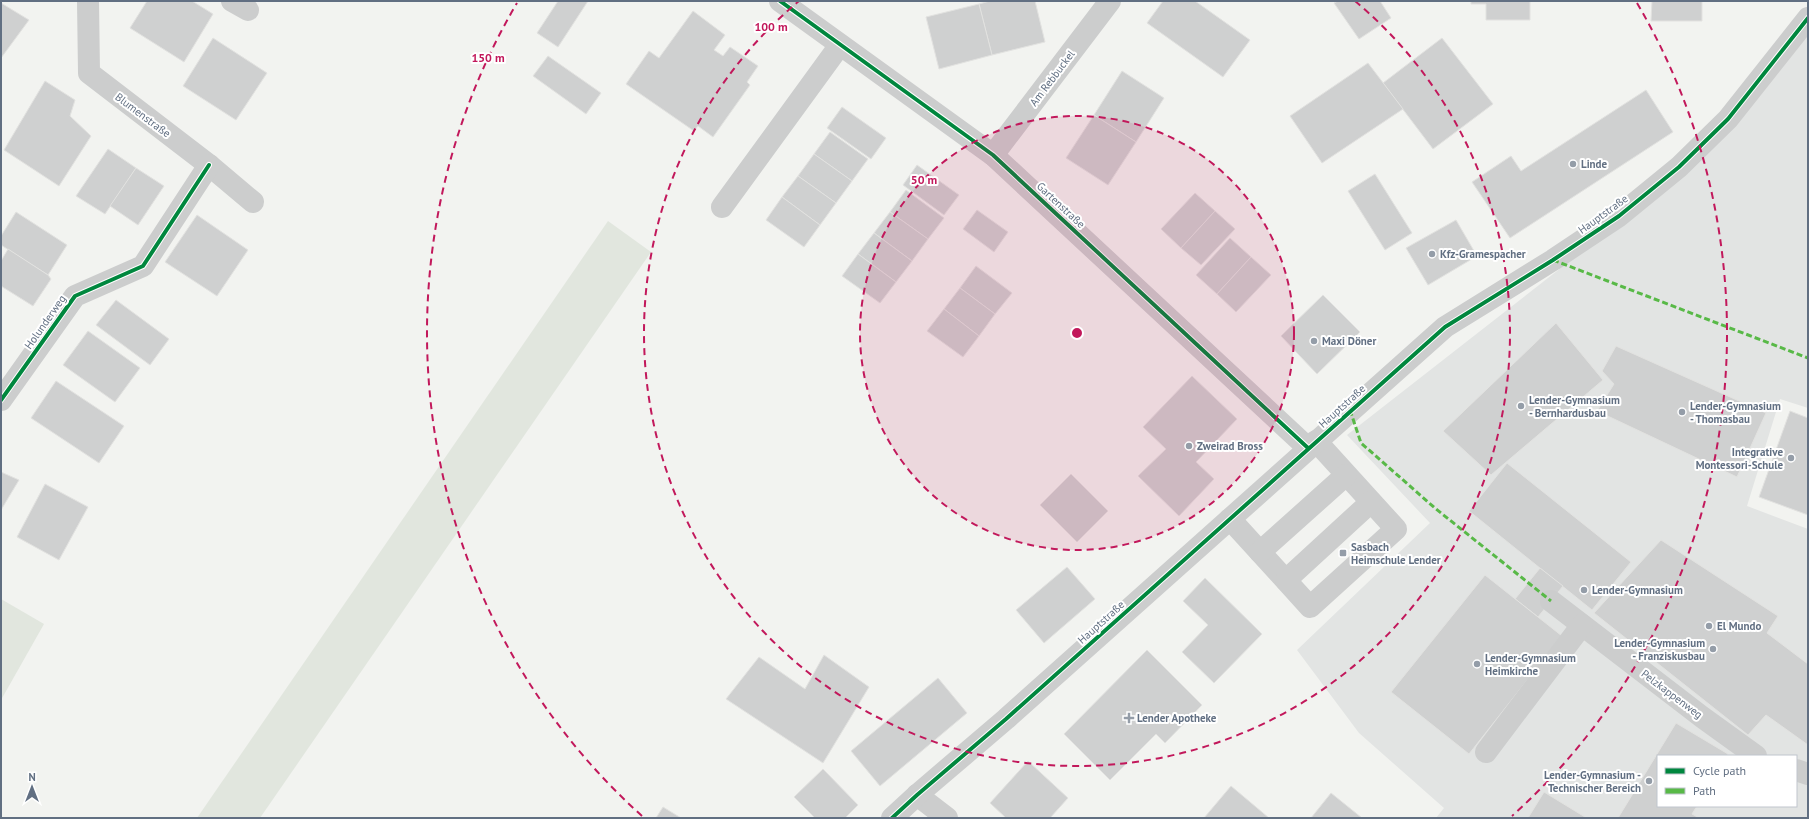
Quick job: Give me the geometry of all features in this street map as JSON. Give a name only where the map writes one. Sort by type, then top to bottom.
[{"type":"street","name":"Blumenstraße","points":[[88,1],[89,73],[209,165],[253,202]]},
{"type":"street","name":"Gartenstraße","points":[[780,1],[993,155],[1346,475],[1396,529],[1310,607],[1286,580]]},
{"type":"street","name":"Am Rebbuckel","points":[[993,155],[1110,1]]},
{"type":"street","name":"Hauptstraße","points":[[892,818],[917,794],[1006,719],[1445,327],[1553,260],[1619,216],[1679,167],[1728,119],[1808,18]]},
{"type":"street","points":[[722,207],[840,45]]},
{"type":"street","name":"Holunderweg","points":[[1,400],[75,296],[143,266],[209,165]]},
{"type":"street","points":[[1260,552],[1346,475]]},
{"type":"street","points":[[1230,519],[1286,580],[1371,502]]},
{"type":"street","name":"Pelzkappenweg","points":[[1551,601],[1755,755]]},
{"type":"street","points":[[1486,752],[1582,625]]},
{"type":"street","points":[[1797,770],[1808,774]]},
{"type":"street","points":[[917,794],[947,818]]},
{"type":"shaded area","name":"Lender-Gymnasium","points":[[1808,18],[1808,408],[1780,399],[1747,506],[1808,529],[1808,818],[1436,818],[1444,808],[1359,733],[1297,650],[1430,523],[1347,435],[1708,153]]},
{"type":"shaded area","points":[[608,221],[651,252],[260,818],[197,818]]},
{"type":"shaded area","points":[[1,599],[44,624],[1,700]]},
{"type":"building","points":[[147,1],[192,1],[213,14],[184,62],[130,28]]},
{"type":"building","points":[[558,1],[588,1],[558,47],[537,33]]},
{"type":"building","points":[[990,1],[1035,1],[1045,42],[992,55],[979,4]]},
{"type":"building","points":[[1163,1],[1195,1],[1250,40],[1223,77],[1147,23]]},
{"type":"building","points":[[1338,1],[1380,1],[1391,18],[1359,39],[1334,3]]},
{"type":"building","points":[[1471,1],[1530,1],[1530,20],[1486,20],[1486,4],[1471,4]]},
{"type":"building","points":[[1652,1],[1702,1],[1702,21],[1651,21]]},
{"type":"building","points":[[1,3],[29,20],[1,58]]},
{"type":"building","points":[[979,4],[992,55],[939,69],[926,17]]},
{"type":"building","points":[[693,11],[725,35],[714,50],[723,56],[730,47],[758,66],[747,82],[750,85],[713,137],[698,126],[694,131],[626,84],[649,51],[659,58]]},
{"type":"building","points":[[213,38],[267,73],[236,120],[183,86]]},
{"type":"building","points":[[1442,38],[1493,104],[1433,149],[1383,83]]},
{"type":"building","points":[[548,56],[601,93],[586,114],[533,76]]},
{"type":"building","points":[[1368,63],[1403,109],[1322,163],[1290,116]]},
{"type":"building","points":[[1122,71],[1164,98],[1136,142],[1094,115]]},
{"type":"building","points":[[45,81],[75,100],[70,116],[91,136],[59,186],[4,150]]},
{"type":"building","points":[[1646,90],[1673,132],[1510,238],[1472,182],[1511,156],[1521,171]]},
{"type":"building","points":[[842,107],[886,138],[871,159],[827,128]]},
{"type":"building","points":[[1094,115],[1136,142],[1108,185],[1066,158]]},
{"type":"building","points":[[830,132],[868,159],[852,181],[814,154]]},
{"type":"building","points":[[108,149],[136,168],[105,214],[76,196]]},
{"type":"building","points":[[814,154],[852,181],[836,203],[798,176]]},
{"type":"building","points":[[917,165],[959,195],[944,215],[903,185]]},
{"type":"building","points":[[136,168],[164,186],[138,225],[110,206]]},
{"type":"building","points":[[1375,174],[1412,233],[1385,250],[1348,191]]},
{"type":"building","points":[[798,176],[836,203],[820,225],[782,197]]},
{"type":"building","points":[[906,190],[944,218],[928,239],[890,212]]},
{"type":"building","points":[[1195,193],[1215,211],[1181,248],[1161,229]]},
{"type":"building","points":[[782,197],[820,225],[804,247],[766,220]]},
{"type":"building","points":[[977,210],[1008,232],[994,252],[963,229]]},
{"type":"building","points":[[1215,211],[1235,229],[1201,265],[1181,248]]},
{"type":"building","points":[[16,212],[67,245],[48,275],[1,245],[1,236]]},
{"type":"building","points":[[890,212],[928,239],[912,261],[874,233]]},
{"type":"building","points":[[197,215],[248,250],[217,296],[165,262]]},
{"type":"building","points":[[1456,220],[1477,256],[1428,285],[1406,248]]},
{"type":"building","points":[[874,233],[912,261],[896,282],[858,254]]},
{"type":"building","points":[[1230,238],[1251,257],[1217,294],[1196,275]]},
{"type":"building","points":[[8,249],[48,275],[51,279],[33,306],[1,286],[1,261]]},
{"type":"building","points":[[858,254],[896,282],[880,303],[842,276]]},
{"type":"building","points":[[1251,257],[1271,275],[1236,312],[1217,294]]},
{"type":"building","points":[[976,266],[1012,293],[995,314],[960,288]]},
{"type":"building","points":[[960,288],[995,314],[979,336],[944,309]]},
{"type":"building","points":[[1323,295],[1360,332],[1317,374],[1281,336]]},
{"type":"building","points":[[116,300],[169,339],[150,365],[96,325]]},
{"type":"building","points":[[944,309],[979,336],[963,357],[927,331]]},
{"type":"building","name":"Lender-Gymnasium - Bernhardusbau","points":[[1556,323],[1603,380],[1491,475],[1443,431]]},
{"type":"building","points":[[88,331],[140,368],[115,402],[63,365]]},
{"type":"building","name":"Lender-Gymnasium - Thomasbau","points":[[1616,346],[1766,413],[1737,477],[1597,411],[1614,384],[1602,371]]},
{"type":"building","points":[[1192,376],[1237,419],[1196,462],[1214,479],[1179,516],[1138,476],[1166,449],[1143,427]]},
{"type":"building","points":[[56,381],[124,426],[99,463],[31,418]]},
{"type":"building","name":"Integrative Montessori-Schule","points":[[1790,411],[1808,418],[1808,515],[1759,497]]},
{"type":"building","points":[[1507,463],[1631,562],[1592,610],[1469,511]]},
{"type":"building","points":[[1,472],[19,480],[1,510]]},
{"type":"building","points":[[1071,474],[1108,511],[1077,542],[1040,505]]},
{"type":"building","points":[[45,484],[88,507],[59,560],[17,537]]},
{"type":"building","name":"Lender-Gymnasium - Franziskusbau","points":[[1661,540],[1778,616],[1767,633],[1808,664],[1808,745],[1766,715],[1748,735],[1594,613]]},
{"type":"building","points":[[1067,567],[1095,599],[1044,643],[1016,610]]},
{"type":"building","points":[[1540,568],[1563,586],[1538,617],[1515,599]]},
{"type":"building","name":"Lender-Gymnasium Heimkirche","points":[[1485,575],[1562,636],[1469,754],[1391,692]]},
{"type":"building","points":[[1205,578],[1262,634],[1214,683],[1182,652],[1208,625],[1183,601]]},
{"type":"building","points":[[1147,650],[1202,705],[1165,743],[1156,734],[1110,780],[1064,734]]},
{"type":"building","points":[[824,655],[869,687],[823,763],[726,699],[759,657],[805,689]]},
{"type":"building","points":[[938,678],[967,713],[880,786],[851,751]]},
{"type":"building","name":"Lender-Gymnasium - Technischer Bereich","points":[[1676,723],[1728,754],[1657,755],[1657,807],[1696,807],[1692,814],[1699,818],[1618,818]]},
{"type":"building","points":[[1028,761],[1068,798],[1050,818],[1006,818],[990,803]]},
{"type":"building","points":[[823,769],[858,805],[845,818],[815,818],[794,797]]},
{"type":"building","points":[[1231,786],[1269,818],[1204,818]]},
{"type":"building","name":"Lender-Gymnasium - Technischer Bereich","points":[[1544,792],[1585,817],[1528,818]]},
{"type":"building","points":[[1331,793],[1362,818],[1311,818]]},
{"type":"building","points":[[663,807],[681,818],[656,818]]},
{"type":"marked path","points":[[1553,260],[1808,358]]},
{"type":"marked path","points":[[1350,410],[1361,443],[1436,509],[1551,601]]},
{"type":"cycle path","points":[[780,1],[993,155],[1308,448]]},
{"type":"cycle path","points":[[892,818],[1006,719],[1445,327],[1553,260],[1619,216],[1679,167],[1728,119],[1808,18]]},
{"type":"cycle path","points":[[1,400],[75,296],[143,266],[209,165]]},
{"type":"place","name":"Linde","points":[[1573,164]]},
{"type":"place","name":"Kfz-Gramespacher","points":[[1432,254]]},
{"type":"place","name":"Maxi Döner","points":[[1314,341]]},
{"type":"place","name":"Lender-Gymnasium - Bernhardusbau","points":[[1521,406]]},
{"type":"place","name":"Lender-Gymnasium - Thomasbau","points":[[1682,412]]},
{"type":"place","name":"Zweirad Bross","points":[[1189,446]]},
{"type":"place","name":"Integrative Montessori-Schule","points":[[1791,458]]},
{"type":"place","name":"Sasbach Heimschule Lender","points":[[1343,553]]},
{"type":"place","name":"Lender-Gymnasium","points":[[1584,590]]},
{"type":"place","name":"El Mundo","points":[[1709,626]]},
{"type":"place","name":"Lender-Gymnasium - Franziskusbau","points":[[1713,649]]},
{"type":"place","name":"Lender-Gymnasium Heimkirche","points":[[1477,664]]},
{"type":"place","name":"Lender Apotheke","points":[[1129,718]]},
{"type":"place","name":"Lender-Gymnasium - Technischer Bereich","points":[[1649,781]]}]
